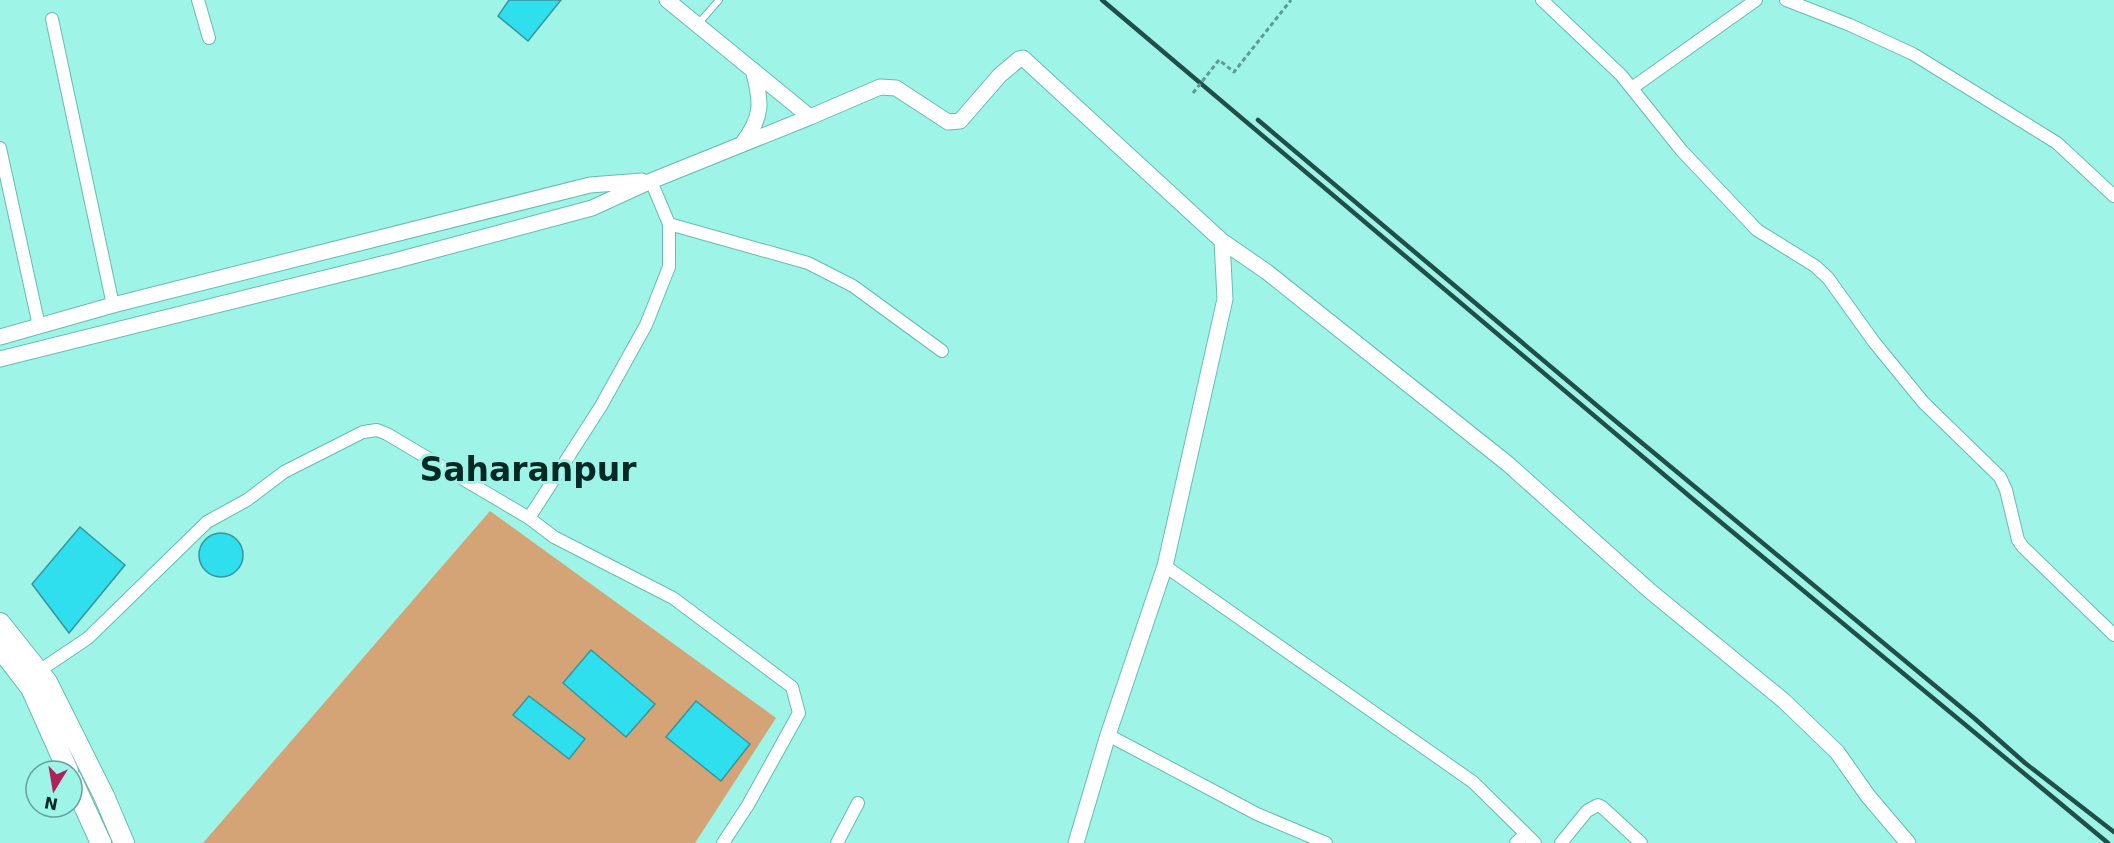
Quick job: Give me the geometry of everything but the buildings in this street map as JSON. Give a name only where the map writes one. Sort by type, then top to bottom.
[{"type":"main road","points":[[0,623],[39,680],[104,796],[124,843]]},
{"type":"main road","points":[[0,648],[39,680],[64,759]]},
{"type":"main road","points":[[84,802],[104,796]]},
{"type":"main road","points":[[84,807],[101,843]]},
{"type":"street","points":[[198,0],[209,38]]},
{"type":"street","points":[[668,0],[810,117]]},
{"type":"street","points":[[1542,0],[1632,88],[1682,151],[1757,230],[1815,266],[1828,278],[1874,342],[1923,402],[2000,477],[2006,490],[2018,540],[2023,547],[2114,634]]},
{"type":"street","points":[[1632,88],[1756,0]]},
{"type":"street","points":[[1786,0],[1850,25],[1913,54],[2057,143],[2114,196]]},
{"type":"street","points":[[52,19],[113,305]]},
{"type":"street","points":[[0,359],[394,261],[592,208],[651,181],[880,87],[896,88],[948,122],[960,121],[1000,75],[1023,58],[1222,241],[1267,272],[1508,464],[1650,591],[1784,701],[1837,752],[1868,796],[1908,843]]},
{"type":"street","points":[[742,144],[754,129],[759,109],[759,91],[753,70]]},
{"type":"street","points":[[0,148],[39,326]]},
{"type":"street","points":[[0,337],[113,305],[590,185],[651,181]]},
{"type":"street","points":[[529,518],[601,406],[646,326],[669,267],[669,224],[651,181]]},
{"type":"street","points":[[669,224],[808,263],[853,286],[942,351]]},
{"type":"street","points":[[1076,843],[1108,735],[1165,566],[1225,299],[1222,241]]},
{"type":"street","points":[[39,680],[88,638],[207,522],[247,500],[284,472],[363,432],[377,430],[529,518],[554,537],[673,598],[792,687],[799,713],[748,805],[723,843]]},
{"type":"street","points":[[1165,566],[1473,782],[1531,839]]},
{"type":"street","points":[[1108,735],[1257,814],[1326,843]]},
{"type":"street","points":[[837,843],[858,803]]},
{"type":"street","points":[[1561,843],[1587,811],[1598,805],[1641,843]]},
{"type":"street","points":[[1516,843],[1531,839]]},
{"type":"lane","points":[[698,25],[719,0]]},
{"type":"path","points":[[1193,93],[1219,60],[1234,72],[1291,0]]},
{"type":"shaded area","points":[[490,511],[776,718],[695,843],[203,843]]},
{"type":"railway","points":[[1102,0],[1694,500],[2108,843]]},
{"type":"railway","points":[[1258,120],[2025,763],[2114,832]]},
{"type":"district","name":"Saharanpur","points":[[528,469]]}]
